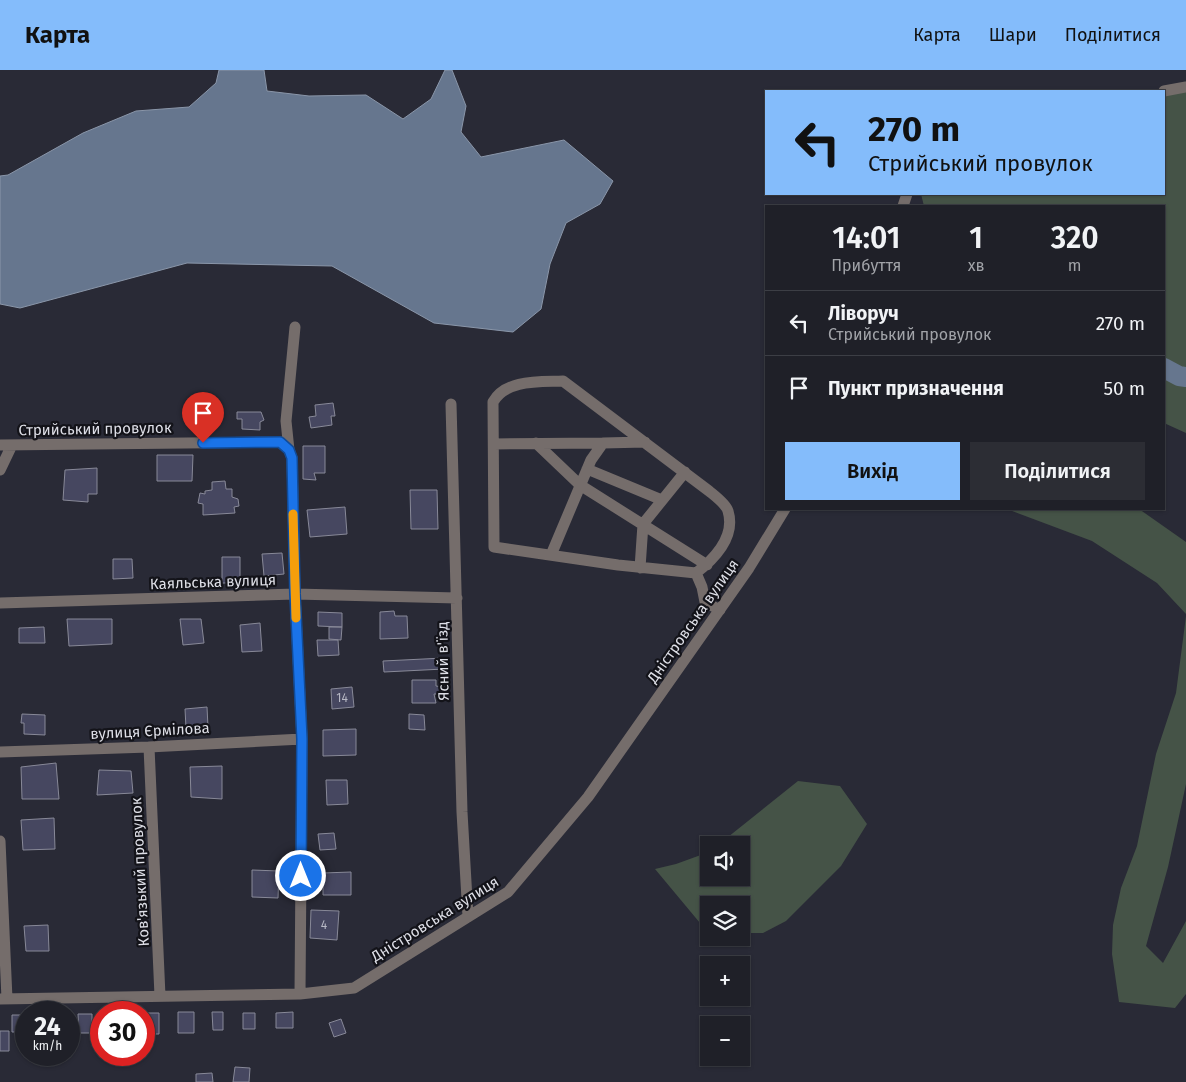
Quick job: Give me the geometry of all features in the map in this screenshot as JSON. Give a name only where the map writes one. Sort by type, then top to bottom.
[{"type":"street","points":[[1165,91],[1186,87]]},
{"type":"street","points":[[295,326],[286,421],[289,450],[292,458],[295,594],[302,739],[300,994]]},
{"type":"street","points":[[563,381],[645,442],[709,491],[728,509],[730,528],[722,547],[707,565],[696,574],[494,548],[493,402],[497,395],[507,388],[534,382],[563,381]]},
{"type":"street","name":"Ясний в'їзд","points":[[451,404],[462,812],[468,917]]},
{"type":"street","name":"Стрийський провулок","points":[[0,445],[280,442],[289,450]]},
{"type":"street","points":[[494,444],[645,442]]},
{"type":"street","points":[[551,555],[590,460],[602,443]]},
{"type":"street","points":[[536,444],[580,485],[707,565]]},
{"type":"street","points":[[0,470],[12,445]]},
{"type":"street","points":[[587,469],[662,500]]},
{"type":"street","points":[[640,568],[642,524],[685,472]]},
{"type":"street","name":"Дністровська вулиця","points":[[3,999],[300,994],[354,988],[508,892],[588,797],[749,568],[784,510]]},
{"type":"street","points":[[696,574],[702,587],[704,602],[720,610]]},
{"type":"street","name":"Каяльська вулиця","points":[[0,604],[295,594],[457,598]]},
{"type":"street","name":"вулиця Єрмілова","points":[[0,752],[302,739]]},
{"type":"street","name":"Ков'язький провулок","points":[[149,747],[160,996]]},
{"type":"street","points":[[0,841],[3,999]]},
{"type":"green space","points":[[1186,87],[1186,433],[1165,423],[1165,205],[924,205],[921,195],[1165,195],[1165,91]]},
{"type":"green space","points":[[1010,510],[1140,510],[1186,542],[1186,614],[1157,583],[1092,541]]},
{"type":"green space","points":[[1186,616],[1186,784],[1168,867],[1146,946],[1163,963],[1186,921],[1186,994],[1175,1008],[1119,1002],[1112,954],[1113,925],[1121,888],[1137,846],[1156,754],[1176,693]]},
{"type":"green space","points":[[798,781],[840,786],[867,824],[841,866],[786,921],[763,933],[750,933],[750,896],[700,896],[700,923],[655,869],[700,855],[700,886],[750,886],[750,836],[729,836]]},
{"type":"water","points":[[219,70],[264,70],[267,91],[309,96],[366,95],[403,119],[431,99],[445,70],[452,70],[466,106],[461,132],[481,157],[564,140],[613,181],[600,204],[566,223],[550,264],[541,309],[513,332],[434,323],[332,266],[187,263],[20,308],[0,304],[0,176],[8,175],[83,133],[136,111],[189,107],[216,83]]},
{"type":"building","points":[[333,403],[335,416],[331,416],[332,425],[311,428],[309,417],[316,416],[315,405]]},
{"type":"building","points":[[237,412],[261,412],[264,420],[260,422],[260,430],[242,429],[242,419],[237,419]]},
{"type":"building","points":[[303,446],[325,446],[325,473],[314,473],[316,480],[303,479]]},
{"type":"building","points":[[157,455],[193,455],[192,481],[157,481]]},
{"type":"building","points":[[97,468],[97,494],[88,494],[88,502],[63,500],[65,470]]},
{"type":"building","points":[[225,481],[226,489],[232,489],[232,497],[238,499],[239,506],[234,507],[235,513],[203,515],[203,504],[198,503],[200,493],[205,494],[205,491],[212,490],[212,482]]},
{"type":"building","points":[[410,490],[437,490],[438,529],[411,529]]},
{"type":"building","points":[[345,507],[347,534],[310,537],[307,510]]},
{"type":"building","points":[[282,553],[284,574],[264,576],[262,554]]},
{"type":"building","points":[[222,557],[240,557],[240,583],[222,583]]},
{"type":"building","points":[[113,559],[132,559],[133,578],[113,579]]},
{"type":"building","points":[[394,611],[395,616],[407,616],[408,638],[380,639],[380,612]]},
{"type":"building","points":[[318,612],[342,613],[342,627],[318,626]]},
{"type":"building","points":[[67,619],[112,619],[112,644],[69,646]]},
{"type":"building","points":[[180,619],[201,619],[204,643],[183,645]]},
{"type":"building","points":[[260,623],[262,651],[242,652],[240,625]]},
{"type":"building","points":[[44,627],[45,643],[19,643],[19,628]]},
{"type":"building","points":[[329,627],[342,627],[341,640],[329,639]]},
{"type":"building","points":[[317,640],[338,640],[339,655],[318,656]]},
{"type":"building","points":[[444,658],[444,669],[384,672],[383,661]]},
{"type":"building","points":[[412,680],[436,680],[436,686],[443,687],[442,694],[434,694],[436,703],[412,703]]},
{"type":"building","points":[[352,687],[354,707],[332,709],[331,689]]},
{"type":"building","points":[[207,707],[208,727],[186,728],[185,709]]},
{"type":"building","points":[[22,714],[45,715],[45,735],[24,734],[24,723],[21,723]]},
{"type":"building","points":[[409,714],[424,715],[425,730],[409,729]]},
{"type":"building","points":[[356,729],[356,755],[323,756],[323,730]]},
{"type":"building","points":[[56,763],[59,799],[22,799],[21,767]]},
{"type":"building","points":[[222,766],[222,799],[191,797],[190,767]]},
{"type":"building","points":[[99,770],[131,771],[133,793],[97,795]]},
{"type":"building","points":[[326,780],[347,780],[348,804],[327,805]]},
{"type":"building","points":[[54,818],[55,849],[23,850],[21,820]]},
{"type":"building","points":[[334,833],[336,849],[320,850],[318,834]]},
{"type":"building","points":[[252,870],[279,871],[278,898],[252,897]]},
{"type":"building","points":[[351,872],[351,895],[323,895],[323,873]]},
{"type":"building","points":[[311,910],[339,911],[337,940],[310,938]]},
{"type":"building","points":[[48,925],[49,951],[26,951],[24,926]]},
{"type":"building","points":[[178,1012],[194,1012],[194,1033],[178,1033]]},
{"type":"building","points":[[212,1012],[223,1012],[223,1030],[213,1030]]},
{"type":"building","points":[[293,1012],[293,1028],[276,1028],[276,1013]]},
{"type":"building","points":[[155,1013],[159,1013],[159,1034],[155,1034]]},
{"type":"building","points":[[243,1013],[255,1013],[255,1029],[243,1029]]},
{"type":"building","points":[[80,1014],[90,1014],[90,1033],[80,1033]]},
{"type":"building","points":[[12,1015],[15,1015],[15,1032],[12,1032]]},
{"type":"building","points":[[341,1019],[346,1033],[334,1037],[329,1023]]},
{"type":"building","points":[[0,1031],[9,1031],[9,1051],[0,1051]]},
{"type":"building","points":[[235,1067],[250,1068],[249,1082],[233,1082]]},
{"type":"building","points":[[212,1073],[213,1082],[196,1082],[196,1074]]},
{"type":"waterway","points":[[1165,369],[1179,376],[1186,377]]},
{"type":"slow traffic","points":[[293,514],[296,618]]},
{"type":"route","points":[[203,443],[280,442],[289,450],[292,458],[295,594],[302,739],[301,876]]}]
